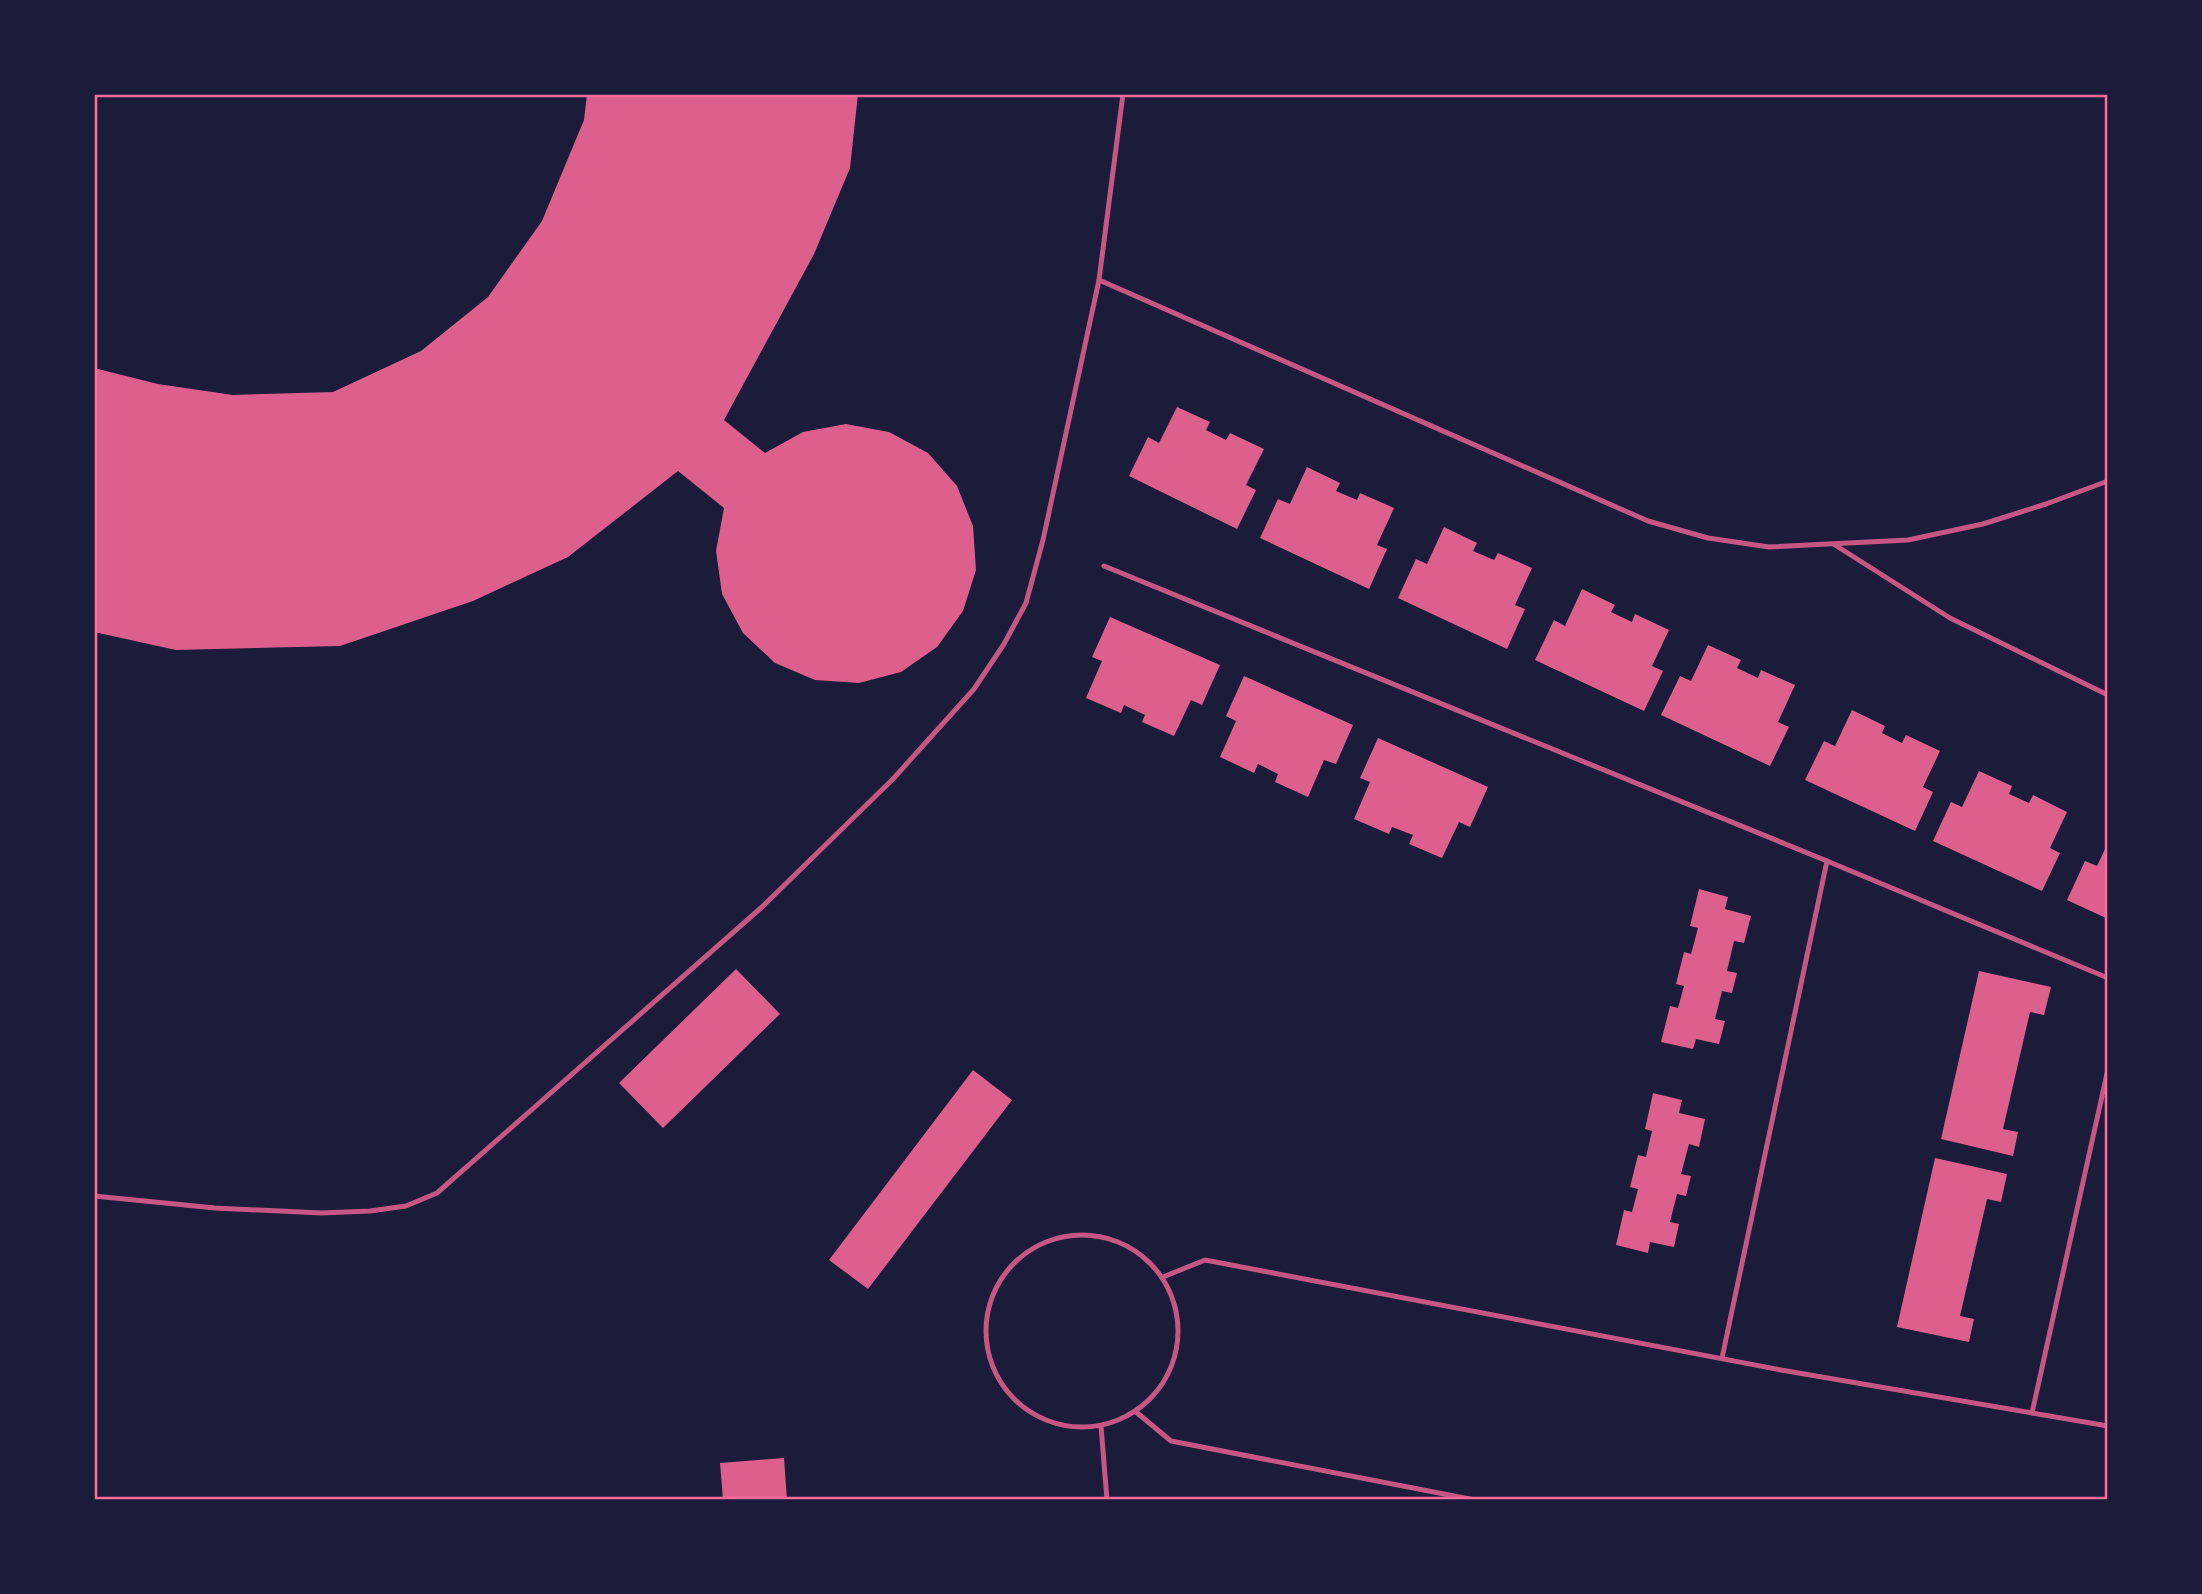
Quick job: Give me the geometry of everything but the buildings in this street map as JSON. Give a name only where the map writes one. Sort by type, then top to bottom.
[{"type":"lane","points":[[94,1196],[215,1208],[321,1213],[406,1206],[437,1193],[762,907],[902,769],[974,689],[1004,644],[1026,603],[1043,540],[1099,280],[1123,94]]},
{"type":"lane","points":[[1099,280],[1648,521],[1708,538],[1769,547],[1908,540],[1983,524],[2108,481]]},
{"type":"lane","points":[[1835,545],[1950,618],[2108,695]]},
{"type":"lane","points":[[1104,566],[2108,978]]},
{"type":"lane","points":[[1722,1358],[1827,861]]},
{"type":"lane","points":[[2032,1413],[2108,1069]]},
{"type":"lane","points":[[1063,1236],[1101,1236],[1136,1250],[1163,1277],[1177,1312],[1177,1350],[1163,1385],[1136,1412],[1101,1426],[1063,1426],[1027,1411],[1001,1385],[986,1350],[986,1312],[1001,1277],[1028,1250],[1063,1236]]},
{"type":"lane","points":[[1163,1277],[1205,1260],[1722,1358],[2108,1426]]},
{"type":"lane","points":[[1136,1412],[1171,1441],[1475,1500]]},
{"type":"lane","points":[[1101,1426],[1107,1500]]}]
